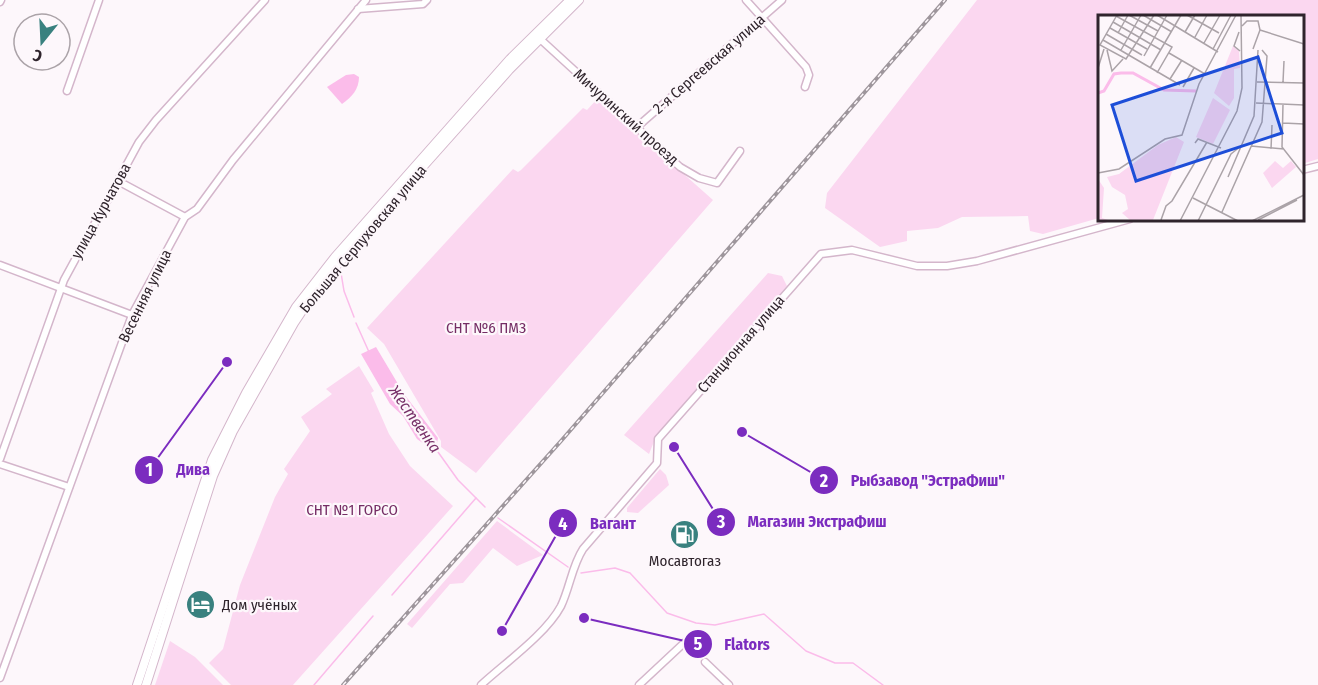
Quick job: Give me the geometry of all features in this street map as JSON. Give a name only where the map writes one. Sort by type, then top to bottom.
[{"type":"main road","name":"Большая Серпуховская улица","points":[[137,685],[212,460],[296,307],[335,257],[504,66],[570,0]]},
{"type":"main road","name":"Большая Серпуховская улица","points":[[147,685],[213,476],[233,431],[294,323],[330,274],[539,38],[579,0]]},
{"type":"street","points":[[67,91],[99,0]]},
{"type":"street","name":"улица Курчатова","points":[[0,459],[61,288],[139,142],[156,120],[265,0]]},
{"type":"street","name":"Весенняя улица","points":[[0,678],[132,315],[185,217],[197,209],[233,160],[366,0]]},
{"type":"street","points":[[358,9],[423,4],[427,0]]},
{"type":"street","points":[[746,0],[806,67],[809,75],[805,87]]},
{"type":"street","name":"2-я Сергеевская улица","points":[[637,127],[782,0]]},
{"type":"street","name":"Мичуринский проезд","points":[[539,38],[680,167],[699,178],[717,183],[740,151]]},
{"type":"street","points":[[1303,170],[1318,166]]},
{"type":"street","points":[[118,181],[185,217]]},
{"type":"street","name":"Станционная улица","points":[[481,685],[547,624],[560,606],[575,560],[657,463],[658,440],[820,254],[852,250],[917,266],[947,266],[977,261],[1126,220]]},
{"type":"street","points":[[0,265],[132,315]]},
{"type":"street","points":[[0,464],[69,487]]},
{"type":"street","points":[[639,685],[684,643]]},
{"type":"street","points":[[0,651],[8,654]]},
{"type":"street","points":[[705,662],[729,685]]},
{"type":"green space","points":[[977,0],[1318,0],[1318,159],[1303,164],[1303,15],[1098,15],[1098,218],[1043,234],[1030,231],[1028,216],[962,217],[938,228],[907,231],[907,241],[880,247],[825,208],[827,193]]},
{"type":"green space","name":"СНТ №6 ПМЗ","points":[[598,98],[713,200],[476,473],[441,447],[441,441],[384,344],[367,328],[513,169],[518,172],[521,170],[583,108],[587,110]]},
{"type":"green space","points":[[768,273],[782,276],[787,286],[655,439],[649,454],[624,435]]},
{"type":"green space","name":"СНТ №1 ГОРСО","points":[[359,366],[374,391],[371,393],[389,434],[410,466],[453,506],[293,685],[231,685],[209,663],[223,649],[240,585],[275,497],[288,474],[284,469],[310,431],[301,417],[332,394],[326,389]]},
{"type":"green space","points":[[660,469],[666,475],[669,485],[638,513],[627,512],[627,508]]},
{"type":"green space","points":[[497,521],[543,555],[517,566],[493,548],[463,583],[450,584],[412,628],[407,624]]},
{"type":"green space","points":[[170,641],[195,657],[223,685],[155,685]]},
{"type":"water","points":[[354,74],[359,77],[358,85],[352,96],[342,104],[327,87],[346,75]]},
{"type":"water","points":[[376,347],[404,394],[438,438],[437,443],[427,446],[417,439],[403,416],[390,404],[361,354]]},
{"type":"waterway","name":"Жественка","points":[[341,273],[344,291],[354,317]]},
{"type":"waterway","name":"Жественка","points":[[356,323],[369,352]]},
{"type":"waterway","name":"Жественка","points":[[433,445],[458,480],[485,507]]},
{"type":"waterway","points":[[392,595],[476,498]]},
{"type":"waterway","name":"Жественка","points":[[498,518],[568,567]]},
{"type":"waterway","name":"Жественка","points":[[581,573],[615,568],[630,573],[667,613],[696,623],[715,625],[764,614],[806,651],[835,663],[853,663],[883,685]]},
{"type":"waterway","points":[[314,685],[373,616]]},
{"type":"railway","points":[[343,685],[561,441],[945,0]]},
{"type":"place","name":"Дива","points":[[227,362]]},
{"type":"place","name":"Рыбзавод \"ЭстраФиш\"","points":[[742,432]]},
{"type":"place","name":"Магазин ЭкстраФиш","points":[[674,447]]},
{"type":"place","name":"Мосавтогаз","points":[[685,534]]},
{"type":"place","name":"Дом учёных","points":[[201,605]]},
{"type":"place","name":"Flators","points":[[584,618]]},
{"type":"place","name":"Вагант","points":[[502,631]]}]
